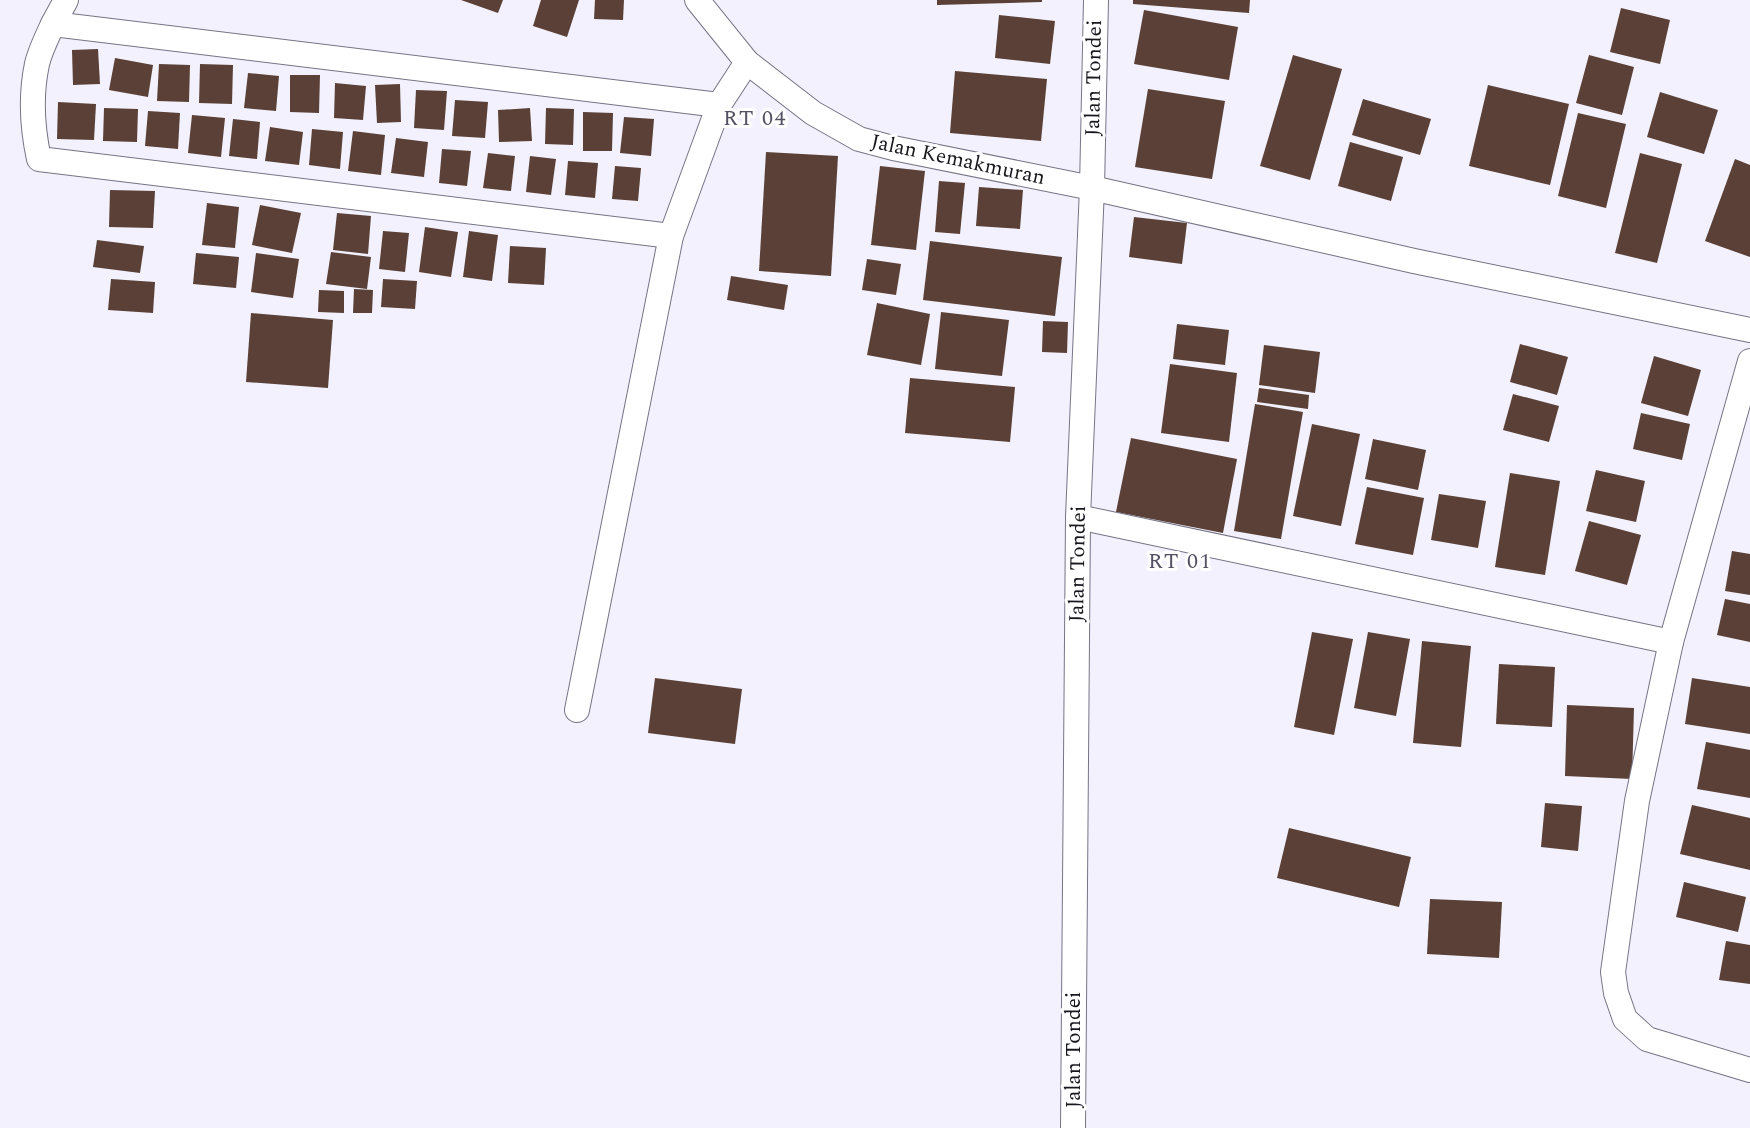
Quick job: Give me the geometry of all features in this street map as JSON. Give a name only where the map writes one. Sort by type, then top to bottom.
[{"type":"street","points":[[66,0],[37,63],[32,103],[32,129],[39,159],[671,236]]},
{"type":"street","name":"Jalan Kemakmuran","points":[[697,0],[747,62],[813,113],[859,139],[893,148],[1092,188],[1414,261],[1750,330]]},
{"type":"street","name":"Jalan Tondei","points":[[1073,1128],[1078,517],[1092,188],[1096,0]]},
{"type":"street","points":[[53,24],[719,105]]},
{"type":"street","points":[[578,710],[671,236],[719,105],[747,62]]},
{"type":"street","points":[[1750,361],[1671,642],[1637,801],[1613,972],[1616,993],[1625,1019],[1647,1039],[1750,1070]]},
{"type":"street","points":[[1078,517],[1671,642]]},
{"type":"building","points":[[461,0],[503,0],[498,13]]},
{"type":"building","points":[[541,0],[579,0],[567,37],[533,26]]},
{"type":"building","points":[[595,0],[624,0],[623,20],[594,19]]},
{"type":"building","points":[[937,0],[1042,0],[1042,2],[937,5]]},
{"type":"building","points":[[1133,0],[1250,0],[1249,13],[1133,4]]},
{"type":"building","points":[[1621,8],[1670,20],[1660,64],[1610,52]]},
{"type":"building","points":[[1144,10],[1238,27],[1229,80],[1134,64]]},
{"type":"building","points":[[999,15],[1055,21],[1050,64],[995,58]]},
{"type":"building","points":[[98,49],[100,84],[73,85],[72,50]]},
{"type":"building","points":[[1293,55],[1342,69],[1310,180],[1260,166]]},
{"type":"building","points":[[1589,55],[1634,67],[1622,115],[1576,103]]},
{"type":"building","points":[[115,58],[153,65],[148,97],[109,90]]},
{"type":"building","points":[[159,64],[190,65],[189,102],[157,101]]},
{"type":"building","points":[[200,64],[233,65],[232,104],[199,103]]},
{"type":"building","points":[[955,71],[1047,79],[1041,141],[950,133]]},
{"type":"building","points":[[248,73],[279,76],[276,111],[244,108]]},
{"type":"building","points":[[290,75],[320,75],[319,113],[290,112]]},
{"type":"building","points":[[335,83],[366,86],[363,120],[334,118]]},
{"type":"building","points":[[400,84],[401,122],[377,123],[375,85]]},
{"type":"building","points":[[1488,85],[1569,104],[1550,185],[1469,166]]},
{"type":"building","points":[[1148,89],[1225,101],[1212,179],[1135,167]]},
{"type":"building","points":[[416,90],[447,91],[444,130],[414,128]]},
{"type":"building","points":[[1660,92],[1718,110],[1704,154],[1647,137]]},
{"type":"building","points":[[1363,99],[1431,119],[1420,155],[1352,135]]},
{"type":"building","points":[[455,100],[488,102],[485,138],[452,136]]},
{"type":"building","points":[[58,102],[96,104],[94,140],[57,139]]},
{"type":"building","points":[[104,108],[138,109],[137,142],[103,141]]},
{"type":"building","points":[[530,108],[532,141],[499,142],[498,110]]},
{"type":"building","points":[[546,108],[574,109],[573,145],[545,144]]},
{"type":"building","points":[[148,111],[180,113],[178,149],[145,146]]},
{"type":"building","points":[[583,112],[613,113],[612,151],[583,151]]},
{"type":"building","points":[[1578,113],[1626,124],[1606,208],[1558,196]]},
{"type":"building","points":[[192,115],[225,118],[221,157],[188,153]]},
{"type":"building","points":[[624,117],[654,119],[651,156],[620,153]]},
{"type":"building","points":[[233,119],[260,122],[257,159],[229,156]]},
{"type":"building","points":[[270,127],[303,132],[299,165],[265,161]]},
{"type":"building","points":[[312,129],[343,132],[340,169],[309,165]]},
{"type":"building","points":[[353,131],[385,135],[381,175],[348,171]]},
{"type":"building","points":[[396,138],[428,142],[424,177],[391,173]]},
{"type":"building","points":[[1350,142],[1403,157],[1391,201],[1338,186]]},
{"type":"building","points":[[442,149],[471,151],[467,186],[439,183]]},
{"type":"building","points":[[766,152],[838,156],[831,276],[759,271]]},
{"type":"building","points":[[488,153],[515,156],[511,191],[483,188]]},
{"type":"building","points":[[1640,153],[1682,164],[1657,263],[1615,253]]},
{"type":"building","points":[[530,156],[556,159],[551,195],[526,192]]},
{"type":"building","points":[[1735,159],[1750,165],[1750,257],[1705,241]]},
{"type":"building","points":[[568,161],[598,163],[595,198],[565,195]]},
{"type":"building","points":[[615,166],[641,168],[638,201],[612,199]]},
{"type":"building","points":[[880,166],[925,171],[916,250],[871,245]]},
{"type":"building","points":[[939,181],[965,183],[960,234],[935,232]]},
{"type":"building","points":[[979,187],[1023,190],[1020,229],[976,226]]},
{"type":"building","points":[[110,190],[155,191],[153,228],[109,227]]},
{"type":"building","points":[[207,203],[239,207],[235,248],[202,245]]},
{"type":"building","points":[[260,205],[301,213],[292,253],[252,245]]},
{"type":"building","points":[[337,213],[371,216],[368,254],[333,250]]},
{"type":"building","points":[[1134,217],[1187,223],[1182,264],[1129,257]]},
{"type":"building","points":[[425,227],[458,232],[451,277],[419,272]]},
{"type":"building","points":[[383,231],[409,233],[405,272],[379,269]]},
{"type":"building","points":[[469,231],[498,235],[492,281],[463,277]]},
{"type":"building","points":[[97,240],[144,246],[140,273],[93,267]]},
{"type":"building","points":[[930,241],[1062,257],[1055,316],[923,300]]},
{"type":"building","points":[[510,246],[546,248],[544,285],[508,283]]},
{"type":"building","points":[[331,252],[371,257],[367,289],[326,284]]},
{"type":"building","points":[[196,253],[239,257],[236,288],[193,284]]},
{"type":"building","points":[[256,253],[299,259],[293,298],[251,292]]},
{"type":"building","points":[[867,259],[901,264],[896,295],[862,290]]},
{"type":"building","points":[[731,276],[788,285],[784,310],[727,300]]},
{"type":"building","points":[[111,279],[155,282],[153,313],[108,310]]},
{"type":"building","points":[[383,279],[417,281],[415,309],[381,307]]},
{"type":"building","points":[[354,289],[373,290],[372,313],[353,313]]},
{"type":"building","points":[[319,290],[344,291],[344,313],[318,312]]},
{"type":"building","points":[[877,303],[930,314],[921,365],[867,355]]},
{"type":"building","points":[[941,312],[1009,320],[1002,376],[935,369]]},
{"type":"building","points":[[251,313],[333,320],[328,388],[246,382]]},
{"type":"building","points":[[1043,321],[1068,322],[1067,353],[1042,352]]},
{"type":"building","points":[[1177,324],[1229,330],[1225,365],[1173,359]]},
{"type":"building","points":[[1520,344],[1568,357],[1557,395],[1510,382]]},
{"type":"building","points":[[1264,345],[1320,352],[1315,393],[1259,385]]},
{"type":"building","points":[[1654,356],[1701,370],[1688,416],[1641,403]]},
{"type":"building","points":[[1170,364],[1237,373],[1229,442],[1161,433]]},
{"type":"building","points":[[910,378],[1015,387],[1010,442],[905,433]]},
{"type":"building","points":[[1259,388],[1309,395],[1308,409],[1257,402]]},
{"type":"building","points":[[1513,394],[1559,406],[1549,442],[1503,430]]},
{"type":"building","points":[[1255,404],[1303,412],[1281,539],[1234,531]]},
{"type":"building","points":[[1641,413],[1690,424],[1682,460],[1633,449]]},
{"type":"building","points":[[1312,424],[1360,434],[1341,526],[1293,516]]},
{"type":"building","points":[[1131,438],[1237,459],[1223,533],[1116,512]]},
{"type":"building","points":[[1373,439],[1426,450],[1418,490],[1365,479]]},
{"type":"building","points":[[1596,470],[1645,481],[1636,522],[1586,511]]},
{"type":"building","points":[[1510,473],[1560,481],[1545,575],[1495,567]]},
{"type":"building","points":[[1367,487],[1424,498],[1413,555],[1355,544]]},
{"type":"building","points":[[1439,494],[1486,501],[1478,548],[1431,540]]},
{"type":"building","points":[[1589,521],[1641,535],[1627,585],[1575,571]]},
{"type":"building","points":[[1732,551],[1750,554],[1750,595],[1725,591]]},
{"type":"building","points":[[1725,599],[1750,604],[1750,642],[1717,635]]},
{"type":"building","points":[[1312,632],[1353,639],[1334,735],[1294,727]]},
{"type":"building","points":[[1368,632],[1410,639],[1396,716],[1354,708]]},
{"type":"building","points":[[1422,641],[1471,646],[1461,747],[1413,743]]},
{"type":"building","points":[[1499,664],[1555,667],[1552,727],[1496,724]]},
{"type":"building","points":[[655,678],[742,689],[735,744],[648,733]]},
{"type":"building","points":[[1692,678],[1750,687],[1750,734],[1685,724]]},
{"type":"building","points":[[1567,705],[1634,708],[1632,779],[1565,776]]},
{"type":"building","points":[[1706,742],[1750,750],[1750,798],[1697,789]]},
{"type":"building","points":[[1545,803],[1582,806],[1578,851],[1541,847]]},
{"type":"building","points":[[1692,805],[1750,818],[1750,870],[1680,854]]},
{"type":"building","points":[[1289,828],[1411,857],[1399,907],[1277,878]]},
{"type":"building","points":[[1684,882],[1746,897],[1738,932],[1676,917]]},
{"type":"building","points":[[1430,899],[1502,902],[1499,958],[1427,954]]},
{"type":"building","points":[[1726,941],[1750,945],[1750,984],[1719,980]]},
{"type":"district","name":"RT 04","points":[[755,118]]},
{"type":"district","name":"RT 01","points":[[1180,561]]}]
